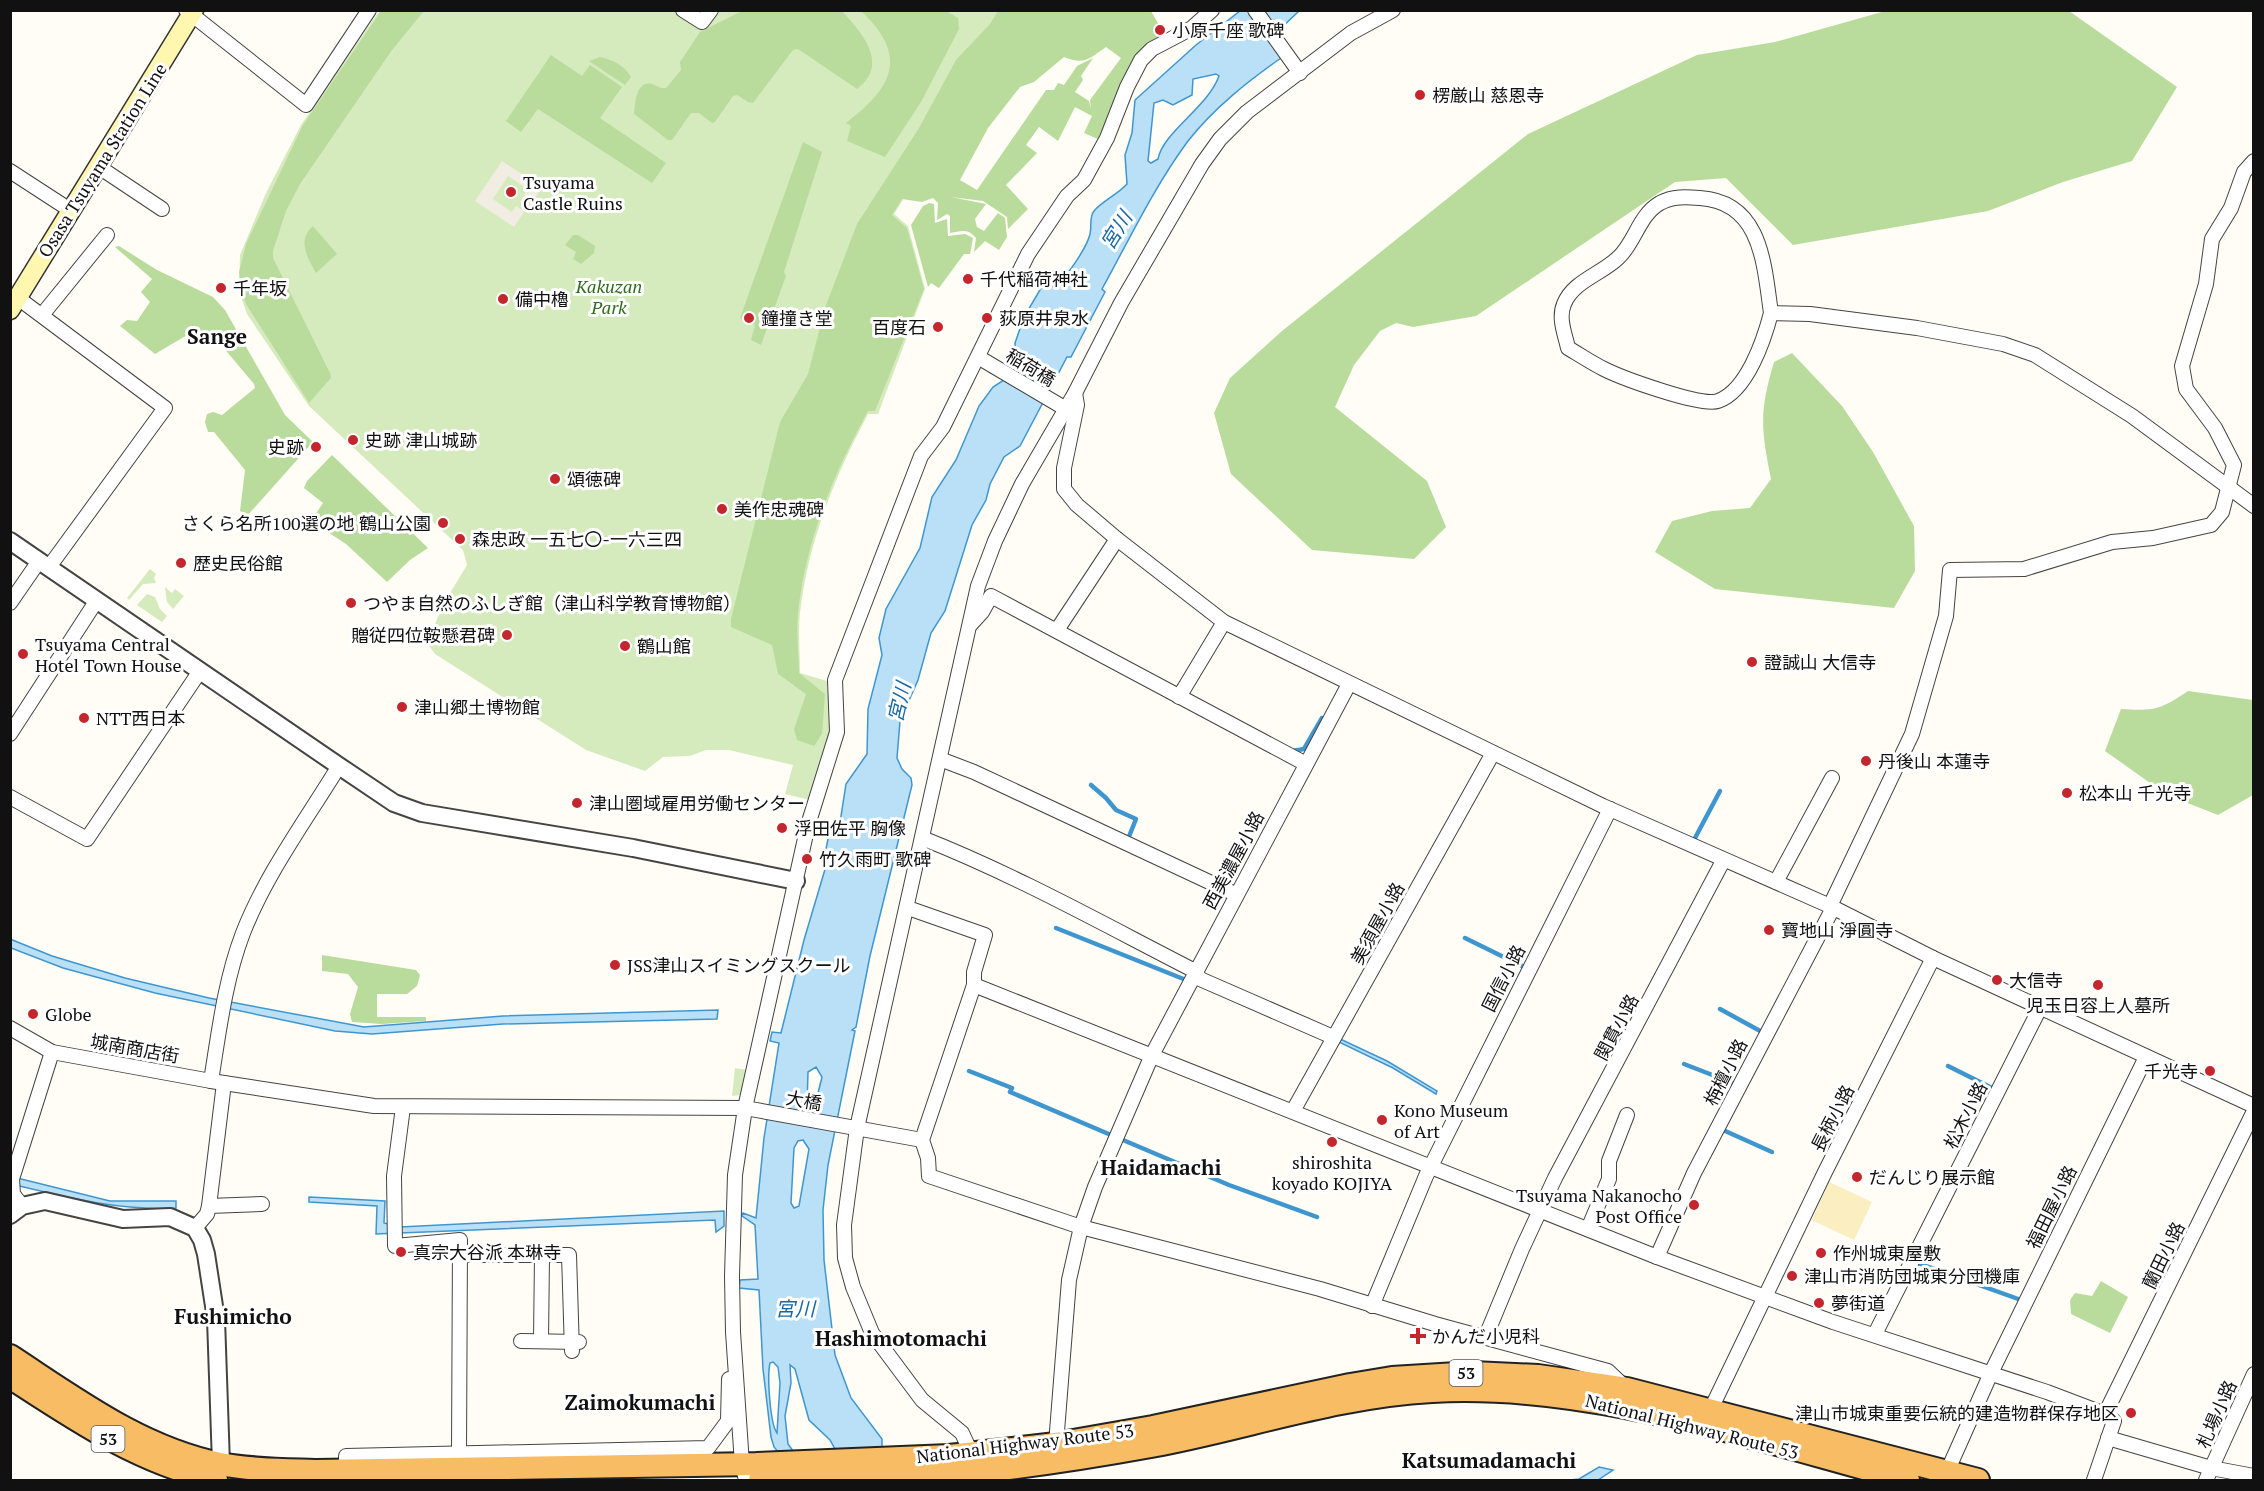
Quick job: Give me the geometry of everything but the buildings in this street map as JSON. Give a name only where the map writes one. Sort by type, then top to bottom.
[{"type":"highway","name":"National Highway Route 53","points":[[10,1356],[97,1412],[141,1437],[219,1472]]},
{"type":"highway","name":"National Highway Route 53","points":[[10,1377],[89,1428],[134,1453],[169,1467],[219,1472],[270,1469],[751,1472],[950,1465],[974,1462],[1056,1443],[1153,1427],[1310,1392],[1392,1378],[1473,1373],[1538,1376],[1628,1389],[1978,1480]]},
{"type":"highway","name":"National Highway Route 53","points":[[974,1462],[1066,1461],[1155,1445],[1377,1397],[1432,1391],[1517,1392],[1592,1401],[1908,1480]]},
{"type":"main road","name":"Osasa Tsuyama Station Line","points":[[14,304],[70,210],[99,167],[190,12]]},
{"type":"street","points":[[190,12],[306,105],[369,10]]},
{"type":"street","points":[[683,10],[702,22],[711,10]]},
{"type":"street","points":[[346,1470],[346,1456],[708,1448],[728,1422],[733,1332],[735,1175],[746,1108],[795,881],[808,825],[837,732],[835,680],[846,647],[921,456],[943,427],[980,358],[1028,254],[1067,196],[1084,180],[1107,138],[1127,87],[1141,60],[1152,49],[1192,28],[1212,10]]},
{"type":"street","points":[[1256,10],[1296,68]]},
{"type":"street","points":[[974,1462],[962,1433],[922,1400],[889,1359],[872,1333],[853,1287],[845,1258],[844,1225],[857,1128],[908,908],[978,586],[995,541],[1022,484],[1064,408],[1075,393],[1121,303],[1202,164],[1220,139],[1296,68],[1351,33],[1393,10]]},
{"type":"street","points":[[2229,489],[2234,465],[2231,455],[2186,389],[2182,366],[2206,284],[2212,239],[2235,200],[2244,172],[2253,161]]},
{"type":"street","points":[[99,167],[162,209]]},
{"type":"street","points":[[10,171],[70,210]]},
{"type":"street","points":[[1679,196],[1712,198],[1738,209],[1752,230],[1764,262],[1771,313],[1763,344],[1736,389],[1718,402],[1701,402],[1604,370],[1568,348],[1560,314],[1564,301],[1581,283],[1606,269],[1622,255],[1648,212],[1660,202],[1679,196]]},
{"type":"street","points":[[42,315],[107,235]]},
{"type":"street","points":[[10,603],[44,564],[165,408],[42,315],[14,304]]},
{"type":"street","points":[[1771,313],[1810,314],[1917,328],[2002,344],[2035,355],[2132,416],[2253,506]]},
{"type":"street","name":"稲荷橋","points":[[980,358],[1064,408]]},
{"type":"street","points":[[1075,393],[1077,405],[1064,468],[1064,489],[1077,505],[1117,539],[1224,622],[1610,809],[1675,836],[1723,861],[1832,907],[1933,958],[2253,1108]]},
{"type":"street","name":"栴檀小路","points":[[1657,1257],[1694,1173],[1832,907],[1912,734],[1946,616],[1950,570],[2024,568],[2112,542],[2153,538],[2211,525],[2222,512],[2229,489]]},
{"type":"street","points":[[1057,630],[1117,539]]},
{"type":"street","points":[[10,541],[394,803],[422,813],[633,848],[795,881]]},
{"type":"street","points":[[970,624],[982,612],[991,596],[1306,764]]},
{"type":"street","points":[[10,734],[97,600]]},
{"type":"street","points":[[1179,698],[1224,622]]},
{"type":"street","points":[[10,797],[87,839],[201,671]]},
{"type":"street","name":"西美濃屋小路","points":[[1056,1443],[1069,1280],[1081,1227],[1152,1055],[1194,970],[1349,684]]},
{"type":"street","name":"美須屋小路","points":[[1293,1111],[1493,753]]},
{"type":"street","points":[[940,759],[974,772],[1235,894]]},
{"type":"street","points":[[195,1228],[207,1214],[209,1206],[227,985],[244,932],[264,890],[339,766]]},
{"type":"street","points":[[1776,882],[1832,778]]},
{"type":"street","name":"国信小路","points":[[1372,1306],[1431,1166],[1610,809]]},
{"type":"street","points":[[922,838],[1008,876],[1194,970],[1200,979],[1333,1037]]},
{"type":"street","name":"関貫小路","points":[[1486,1336],[1540,1210],[1723,861]]},
{"type":"street","points":[[908,908],[985,935],[974,972],[974,985],[922,1140],[928,1158],[929,1176],[1081,1227],[1320,1289],[1372,1306],[1608,1371],[1628,1389]]},
{"type":"street","name":"長柄小路","points":[[1710,1411],[1933,958]]},
{"type":"street","points":[[974,985],[1657,1257],[2105,1414],[2114,1421],[2094,1480]]},
{"type":"street","name":"松木小路","points":[[1875,1334],[2040,1008]]},
{"type":"street","name":"城南商店街","points":[[10,1028],[52,1052],[218,1082],[374,1106],[403,1107]]},
{"type":"street","points":[[52,1052],[12,1179],[16,1210],[45,1201],[123,1219],[170,1217],[195,1228],[206,1254],[216,1319],[219,1472],[281,1480]]},
{"type":"street","name":"福田屋小路","points":[[1947,1472],[1991,1373],[2146,1057]]},
{"type":"street","points":[[403,1107],[394,1176],[395,1246],[460,1240],[459,1452]]},
{"type":"street","name":"大橋","points":[[403,1107],[746,1108],[922,1140]]},
{"type":"street","name":"蘭田小路","points":[[2105,1414],[2253,1108]]},
{"type":"street","points":[[1588,1229],[1609,1179],[1609,1161],[1627,1115]]},
{"type":"street","points":[[209,1206],[262,1204]]},
{"type":"street","points":[[460,1256],[569,1255],[575,1345],[521,1341]]},
{"type":"street","points":[[541,1341],[543,1256]]},
{"type":"street","points":[[733,1332],[751,1472]]},
{"type":"street","name":"札場小路","points":[[2208,1474],[2253,1377]]},
{"type":"street","points":[[2108,1438],[2208,1474],[2253,1476]]},
{"type":"green space","points":[[1889,10],[2069,11],[2177,87],[2132,161],[2063,182],[1988,211],[1793,245],[1726,178],[1675,182],[1476,316],[1413,327],[1396,323],[1380,331],[1354,365],[1335,407],[1427,481],[1446,527],[1414,559],[1312,550],[1231,474],[1214,413],[1230,378],[1282,331],[1528,134],[1697,55],[1775,42]]},
{"type":"green space","name":"Kakuzan Park","points":[[379,11],[1076,11],[904,198],[894,214],[908,226],[925,289],[878,414],[868,414],[834,485],[809,561],[800,613],[800,673],[827,681],[830,731],[810,800],[785,794],[793,765],[729,750],[706,750],[690,756],[663,757],[645,771],[586,750],[435,654],[427,643],[444,603],[467,565],[463,550],[309,406],[247,314],[239,291],[240,255],[266,193],[301,125]]},
{"type":"green space","points":[[381,11],[424,11],[392,50],[300,184],[286,211],[273,251],[273,258],[330,373],[331,378],[309,403],[246,304],[241,291],[239,272],[246,244],[303,125]]},
{"type":"green space","points":[[742,11],[842,11],[857,29],[869,49],[872,59],[867,79],[857,89],[798,49],[793,50],[753,103],[737,95],[733,96],[712,123],[699,113],[691,113],[672,140],[668,140],[634,114],[637,94],[643,86],[652,84],[666,88],[681,70],[680,62],[700,32]]},
{"type":"green space","points":[[861,11],[946,11],[958,18],[959,29],[921,102],[885,157],[847,141],[851,126],[846,123],[875,97],[889,71],[890,57],[886,43]]},
{"type":"green space","points":[[998,11],[1151,11],[1163,32],[1138,54],[1100,140],[1084,133],[1092,116],[1075,107],[1058,141],[1039,127],[1026,145],[1037,153],[1006,185],[1028,209],[1008,229],[1007,217],[983,201],[951,197],[986,204],[975,219],[977,227],[984,231],[998,213],[1005,218],[1007,237],[999,250],[985,241],[974,252],[976,238],[973,235],[964,231],[950,233],[950,216],[947,214],[937,220],[938,203],[933,198],[922,202],[902,199],[892,215],[907,228],[924,289],[875,411],[868,411],[843,459],[814,534],[807,560],[798,613],[799,673],[825,694],[822,734],[814,746],[797,740],[794,729],[806,694],[778,674],[772,645],[731,627],[731,619],[780,422],[808,374],[825,308],[857,224],[919,128],[956,60],[990,24]],"holes":[[[1106,47],[1121,58],[1090,100],[1091,109],[1089,101],[1075,92],[1083,80],[1081,76],[1093,58],[1077,66],[1064,85],[1058,83],[1054,90],[1046,90],[977,190],[960,180],[988,128],[1020,87],[1034,82],[1064,57],[1082,61]]]},
{"type":"green space","points":[[551,55],[582,76],[590,65],[622,87],[600,118],[666,163],[652,183],[538,109],[521,132],[506,121]]},
{"type":"green space","points":[[600,57],[614,61],[625,69],[631,77],[625,85],[589,61]]},
{"type":"green space","points":[[803,142],[822,152],[784,272],[786,276],[761,345],[751,340],[755,325],[740,318]]},
{"type":"green space","points":[[929,203],[934,204],[935,223],[947,219],[948,236],[965,234],[973,238],[970,254],[964,254],[939,288],[931,283],[928,287],[911,225],[923,206]]},
{"type":"green space","points":[[313,226],[337,254],[316,273],[305,249],[305,237]]},
{"type":"green space","points":[[573,235],[578,235],[595,246],[594,253],[581,264],[573,259],[576,252],[565,245]]},
{"type":"green space","points":[[119,246],[157,270],[213,297],[225,310],[285,415],[313,442],[247,516],[240,511],[245,470],[214,432],[208,432],[205,422],[207,414],[213,412],[222,415],[255,388],[254,384],[217,340],[205,343],[189,334],[155,354],[120,326],[127,320],[137,321],[150,302],[141,292],[152,279],[115,247]]},
{"type":"green space","points":[[1792,353],[1842,406],[1873,452],[1914,526],[1915,571],[1894,608],[1715,589],[1655,552],[1672,521],[1712,511],[1750,508],[1771,479],[1763,420],[1766,394],[1774,362]]},
{"type":"green space","points":[[332,455],[428,548],[410,560],[387,582],[346,544],[311,521],[323,503],[304,488],[307,481]]},
{"type":"green space","points":[[150,569],[156,574],[154,578],[156,583],[143,584],[129,600],[127,598]]},
{"type":"green space","points":[[165,587],[172,593],[175,589],[184,596],[173,609],[167,602]]},
{"type":"green space","points":[[147,594],[155,597],[160,609],[167,616],[162,622],[137,605]]},
{"type":"green space","points":[[2188,691],[2253,700],[2253,795],[2218,815],[2167,795],[2105,751],[2121,709],[2156,708]]},
{"type":"green space","points":[[322,955],[416,970],[420,975],[417,986],[407,994],[377,994],[377,1017],[426,1017],[426,1021],[382,1024],[352,1022],[350,1014],[358,987],[348,974],[322,971]]},
{"type":"green space","points":[[735,1068],[747,1070],[741,1095],[732,1096]]},
{"type":"green space","points":[[2101,1281],[2128,1297],[2110,1333],[2071,1314],[2070,1300],[2075,1293],[2092,1296]]},
{"type":"sand","points":[[1829,1182],[1872,1202],[1854,1240],[1812,1220]]},
{"type":"shaded area","points":[[502,161],[542,187],[533,201],[524,195],[527,189],[508,176],[493,199],[512,212],[516,206],[524,212],[514,227],[475,201]]},
{"type":"water","name":"宮川","points":[[1240,11],[1299,11],[1278,31],[1281,58],[1243,86],[1220,107],[1198,129],[1176,159],[1132,233],[1102,289],[1105,292],[1071,357],[1067,357],[1020,446],[1004,457],[990,484],[986,500],[972,525],[945,611],[931,633],[918,680],[900,721],[897,758],[902,769],[911,778],[912,785],[870,956],[856,1027],[852,1030],[855,1031],[828,1165],[823,1210],[824,1260],[835,1355],[851,1398],[882,1439],[882,1480],[852,1480],[830,1440],[809,1420],[795,1369],[790,1365],[791,1383],[785,1416],[788,1444],[814,1480],[801,1480],[774,1447],[771,1437],[763,1369],[759,1290],[739,1288],[740,1280],[758,1279],[755,1225],[742,1216],[743,1213],[756,1218],[764,1138],[779,1043],[770,1041],[772,1032],[781,1033],[804,940],[826,866],[824,859],[828,839],[839,829],[846,784],[867,754],[868,709],[882,655],[879,638],[886,609],[920,548],[932,497],[956,460],[979,406],[993,387],[1007,378],[1016,361],[1015,343],[1024,317],[1044,283],[1048,282],[1053,287],[1058,284],[1075,263],[1088,240],[1094,211],[1127,184],[1125,155],[1132,133],[1135,100],[1196,45]],"holes":[[[1216,74],[1219,76],[1206,98],[1168,139],[1158,159],[1151,163],[1148,161],[1154,103],[1163,100],[1173,105],[1192,95],[1193,79]],[[816,1067],[822,1077],[815,1105],[807,1106],[808,1072]],[[803,1140],[809,1149],[799,1206],[794,1208],[791,1203],[794,1148],[798,1141]],[[773,1362],[778,1367],[780,1383],[777,1433],[770,1400],[770,1363]]]},
{"type":"water","points":[[10,939],[52,956],[125,978],[209,998],[364,1027],[503,1016],[718,1010],[717,1019],[503,1024],[372,1034],[335,1031],[155,993],[63,968],[11,948]]},
{"type":"water","points":[[1338,1038],[1387,1061],[1437,1091],[1436,1094],[1393,1068],[1335,1040],[1325,1040]]},
{"type":"water","points":[[17,1178],[110,1201],[176,1201],[176,1208],[135,1208],[75,1199],[15,1185]]},
{"type":"water","points":[[309,1197],[385,1201],[384,1223],[400,1227],[724,1211],[724,1226],[716,1232],[715,1220],[376,1234],[377,1206],[309,1202]]},
{"type":"water","points":[[1599,1467],[1613,1470],[1598,1480],[1570,1480],[1579,1479]]},
{"type":"waterway","points":[[1292,751],[1304,749],[1322,718]]},
{"type":"waterway","points":[[1091,785],[1116,810],[1136,819],[1128,839]]},
{"type":"waterway","points":[[1695,838],[1720,791]]},
{"type":"waterway","points":[[1056,928],[1186,980]]},
{"type":"waterway","points":[[1465,938],[1524,967]]},
{"type":"waterway","points":[[1720,1009],[1762,1032]]},
{"type":"waterway","points":[[1684,1064],[1733,1083]]},
{"type":"waterway","points":[[1948,1066],[1992,1088]]},
{"type":"waterway","points":[[969,1071],[1012,1088],[1010,1092],[1111,1135]]},
{"type":"waterway","points":[[1723,1130],[1772,1152]]},
{"type":"waterway","points":[[1123,1140],[1229,1185],[1317,1217]]},
{"type":"waterway","points":[[1857,1245],[1903,1261]]},
{"type":"waterway","points":[[1915,1262],[2021,1300]]},
{"type":"place","name":"小原千座 歌碑","points":[[1160,30]]},
{"type":"place","name":"楞厳山 慈恩寺","points":[[1420,95]]},
{"type":"place","name":"Tsuyama Castle Ruins","points":[[511,192]]},
{"type":"place","name":"千代稲荷神社","points":[[968,279]]},
{"type":"place","name":"千年坂","points":[[221,288]]},
{"type":"place","name":"備中櫓","points":[[503,299]]},
{"type":"place","name":"鐘撞き堂","points":[[749,318]]},
{"type":"place","name":"荻原井泉水","points":[[987,318]]},
{"type":"place","name":"百度石","points":[[938,327]]},
{"type":"place","name":"史跡 津山城跡","points":[[353,440]]},
{"type":"place","name":"史跡","points":[[316,447]]},
{"type":"place","name":"頌徳碑","points":[[555,479]]},
{"type":"place","name":"美作忠魂碑","points":[[722,509]]},
{"type":"place","name":"さくら名所100選の地 鶴山公園","points":[[443,523]]},
{"type":"place","name":"森忠政 一五七〇-一六三四","points":[[460,539]]},
{"type":"place","name":"歴史民俗館","points":[[181,563]]},
{"type":"place","name":"つやま自然のふしぎ館（津山科学教育博物館）","points":[[351,603]]},
{"type":"place","name":"贈従四位鞍懸君碑","points":[[507,635]]},
{"type":"place","name":"鶴山館","points":[[625,646]]},
{"type":"place","name":"Tsuyama Central Hotel Town House","points":[[23,654]]},
{"type":"place","name":"證誠山 大信寺","points":[[1752,662]]},
{"type":"place","name":"津山郷土博物館","points":[[402,707]]},
{"type":"place","name":"NTT西日本","points":[[84,718]]},
{"type":"place","name":"丹後山 本蓮寺","points":[[1866,761]]},
{"type":"place","name":"松本山 千光寺","points":[[2067,793]]},
{"type":"place","name":"津山圏域雇用労働センター","points":[[577,803]]},
{"type":"place","name":"浮田佐平 胸像","points":[[782,828]]},
{"type":"place","name":"竹久雨町 歌碑","points":[[807,859]]},
{"type":"place","name":"寶地山 淨圓寺","points":[[1769,930]]},
{"type":"place","name":"JSS津山スイミングスクール","points":[[615,965]]},
{"type":"place","name":"大信寺","points":[[1997,980]]},
{"type":"place","name":"児玉日容上人墓所","points":[[2098,985]]},
{"type":"place","name":"Globe","points":[[33,1014]]},
{"type":"place","name":"千光寺","points":[[2210,1071]]},
{"type":"place","name":"Kono Museum of Art","points":[[1382,1120]]},
{"type":"place","name":"shiroshita koyado KOJIYA","points":[[1332,1142]]},
{"type":"place","name":"だんじり展示館","points":[[1857,1177]]},
{"type":"place","name":"Tsuyama Nakanocho Post Office","points":[[1694,1205]]},
{"type":"place","name":"真宗大谷派 本琳寺","points":[[401,1252]]},
{"type":"place","name":"作州城東屋敷","points":[[1821,1253]]},
{"type":"place","name":"津山市消防団城東分団機庫","points":[[1792,1276]]},
{"type":"place","name":"夢街道","points":[[1819,1303]]},
{"type":"place","name":"かんだ小児科","points":[[1418,1336]]},
{"type":"place","name":"津山市城東重要伝統的建造物群保存地区","points":[[2131,1413]]},
{"type":"district","name":"Sange","points":[[217,336]]},
{"type":"district","name":"Haidamachi","points":[[1161,1167]]},
{"type":"district","name":"Fushimicho","points":[[233,1316]]},
{"type":"district","name":"Hashimotomachi","points":[[901,1338]]},
{"type":"district","name":"Zaimokumachi","points":[[640,1402]]},
{"type":"district","name":"Katsumadamachi","points":[[1489,1460]]}]
